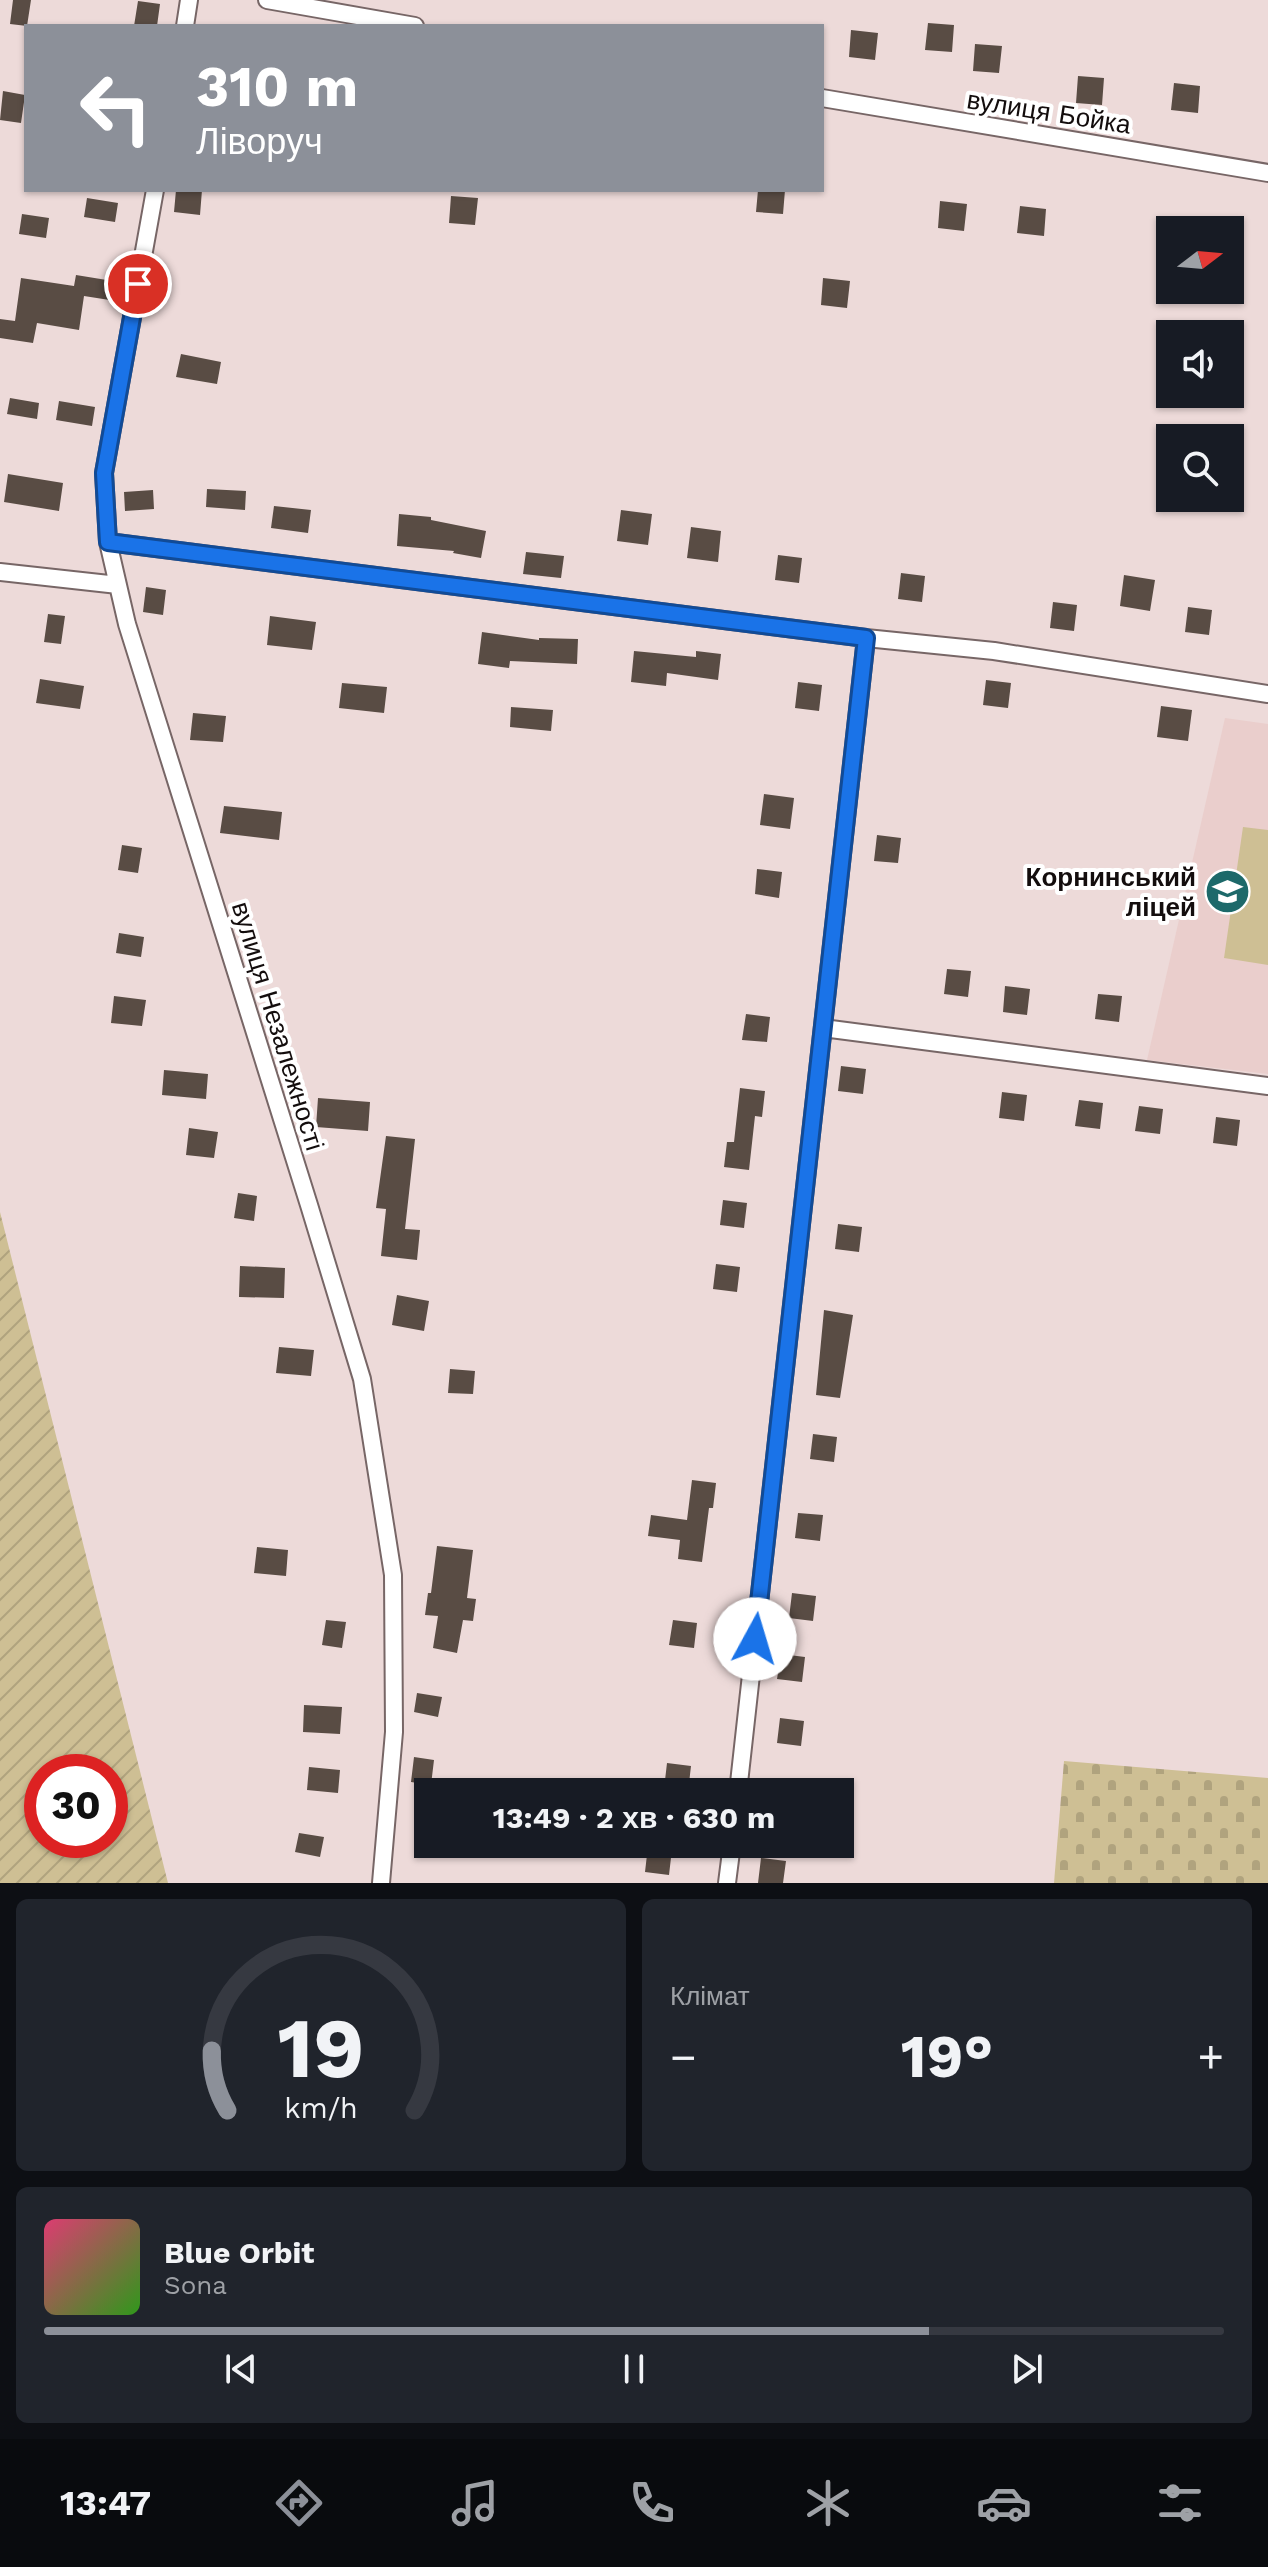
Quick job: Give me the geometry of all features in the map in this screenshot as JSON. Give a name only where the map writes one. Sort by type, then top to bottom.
[{"type":"street","points":[[185,24],[189,0]]},
{"type":"street","points":[[267,0],[404,24]]},
{"type":"street","name":"вулиця Бойка","points":[[824,98],[1268,173]]},
{"type":"street","name":"вулиця Незалежності","points":[[155,192],[104,473],[108,542],[132,639],[362,1379],[393,1575],[394,1732],[381,1883]]},
{"type":"street","points":[[108,542],[866,638],[994,651],[1268,694]]},
{"type":"street","points":[[0,572],[118,585]]},
{"type":"street","points":[[740,1778],[866,638]]},
{"type":"street","points":[[823,1028],[1268,1086]]},
{"type":"street","points":[[727,1883],[730,1858]]},
{"type":"shaded area","name":"Корнинський ліцей","points":[[1225,718],[1268,724],[1268,1074],[1147,1060]]},
{"type":"green space","points":[[1243,827],[1268,830],[1268,965],[1224,958]]},
{"type":"green space","points":[[0,1212],[168,1883],[0,1883]]},
{"type":"green space","points":[[1064,1761],[1268,1778],[1268,1883],[1054,1883]]},
{"type":"building","points":[[13,0],[31,0],[27,24],[10,24]]},
{"type":"building","points":[[138,1],[160,4],[157,24],[134,24]]},
{"type":"building","points":[[928,23],[954,25],[952,52],[925,50]]},
{"type":"building","points":[[851,30],[878,33],[875,60],[849,57]]},
{"type":"building","points":[[975,44],[1002,46],[999,73],[973,71]]},
{"type":"building","points":[[1078,76],[1104,78],[1102,105],[1076,103]]},
{"type":"building","points":[[1174,83],[1200,86],[1198,113],[1171,110]]},
{"type":"building","points":[[3,91],[24,95],[21,123],[0,120]]},
{"type":"building","points":[[176,192],[202,192],[200,215],[174,212]]},
{"type":"building","points":[[758,192],[785,192],[783,214],[756,212]]},
{"type":"building","points":[[451,196],[478,198],[475,225],[449,223]]},
{"type":"building","points":[[87,198],[118,203],[115,222],[84,217]]},
{"type":"building","points":[[940,201],[967,204],[964,231],[938,228]]},
{"type":"building","points":[[1020,206],[1046,209],[1044,236],[1017,233]]},
{"type":"building","points":[[22,214],[49,218],[46,238],[19,234]]},
{"type":"building","points":[[76,275],[119,282],[116,301],[84,296],[79,330],[37,323],[33,343],[0,338],[0,319],[15,321],[21,278],[74,286]]},
{"type":"building","points":[[823,278],[850,281],[847,308],[821,305]]},
{"type":"building","points":[[181,354],[221,362],[217,384],[176,377]]},
{"type":"building","points":[[10,398],[39,403],[37,419],[7,414]]},
{"type":"building","points":[[59,401],[95,407],[92,426],[56,420]]},
{"type":"building","points":[[8,474],[63,483],[59,511],[4,502]]},
{"type":"building","points":[[207,489],[246,491],[245,510],[206,507]]},
{"type":"building","points":[[153,490],[154,509],[125,511],[124,492]]},
{"type":"building","points":[[274,506],[311,510],[308,533],[271,528]]},
{"type":"building","points":[[621,510],[652,514],[648,545],[617,541]]},
{"type":"building","points":[[399,514],[431,517],[431,520],[486,531],[481,558],[454,551],[397,546]]},
{"type":"building","points":[[691,527],[721,531],[718,562],[687,558]]},
{"type":"building","points":[[526,552],[564,556],[561,578],[523,574]]},
{"type":"building","points":[[778,555],[802,558],[799,583],[775,580]]},
{"type":"building","points":[[901,573],[925,576],[922,602],[898,599]]},
{"type":"building","points":[[1124,575],[1155,580],[1150,611],[1120,606]]},
{"type":"building","points":[[146,587],[166,590],[163,615],[143,612]]},
{"type":"building","points":[[1053,602],[1077,605],[1074,631],[1050,628]]},
{"type":"building","points":[[1188,607],[1212,610],[1209,635],[1185,632]]},
{"type":"building","points":[[48,614],[65,616],[61,644],[44,642]]},
{"type":"building","points":[[270,616],[316,622],[312,650],[267,645]]},
{"type":"building","points":[[482,632],[539,640],[578,639],[577,664],[510,661],[509,668],[478,664]]},
{"type":"building","points":[[634,651],[696,657],[696,651],[721,654],[718,680],[667,673],[666,686],[631,682]]},
{"type":"building","points":[[40,679],[84,686],[80,709],[36,703]]},
{"type":"building","points":[[986,680],[1011,683],[1008,708],[983,705]]},
{"type":"building","points":[[798,682],[822,685],[819,711],[795,708]]},
{"type":"building","points":[[342,683],[387,687],[384,713],[339,708]]},
{"type":"building","points":[[1161,706],[1192,710],[1188,741],[1157,737]]},
{"type":"building","points":[[511,707],[553,710],[551,731],[510,727]]},
{"type":"building","points":[[193,713],[226,716],[223,742],[190,740]]},
{"type":"building","points":[[764,794],[794,798],[790,829],[760,825]]},
{"type":"building","points":[[224,806],[282,812],[279,840],[220,833]]},
{"type":"building","points":[[877,835],[901,838],[898,863],[874,861]]},
{"type":"building","points":[[122,845],[142,848],[138,873],[118,870]]},
{"type":"building","points":[[757,869],[782,872],[779,898],[755,894]]},
{"type":"building","points":[[119,933],[144,937],[141,957],[116,953]]},
{"type":"building","points":[[947,969],[971,971],[968,997],[944,994]]},
{"type":"building","points":[[1005,986],[1030,989],[1027,1015],[1003,1012]]},
{"type":"building","points":[[1098,994],[1122,996],[1119,1022],[1095,1019]]},
{"type":"building","points":[[114,996],[146,1000],[142,1026],[111,1023]]},
{"type":"building","points":[[746,1014],[770,1017],[767,1042],[742,1040]]},
{"type":"building","points":[[841,1066],[866,1069],[863,1094],[838,1091]]},
{"type":"building","points":[[164,1070],[208,1074],[206,1099],[162,1095]]},
{"type":"building","points":[[740,1088],[765,1091],[762,1117],[755,1116],[749,1170],[724,1167],[727,1142],[734,1142]]},
{"type":"building","points":[[1002,1092],[1027,1095],[1024,1121],[999,1118]]},
{"type":"building","points":[[318,1098],[370,1102],[368,1131],[316,1127]]},
{"type":"building","points":[[1079,1100],[1103,1103],[1100,1129],[1075,1126]]},
{"type":"building","points":[[1139,1106],[1163,1109],[1160,1134],[1135,1131]]},
{"type":"building","points":[[1216,1117],[1240,1120],[1237,1146],[1213,1143]]},
{"type":"building","points":[[189,1128],[218,1132],[214,1158],[186,1155]]},
{"type":"building","points":[[386,1136],[415,1139],[405,1229],[420,1230],[417,1260],[381,1256],[386,1209],[376,1208]]},
{"type":"building","points":[[238,1193],[257,1196],[254,1221],[234,1218]]},
{"type":"building","points":[[723,1200],[747,1203],[744,1228],[720,1225]]},
{"type":"building","points":[[838,1224],[862,1227],[859,1252],[835,1249]]},
{"type":"building","points":[[716,1264],[740,1267],[737,1292],[713,1289]]},
{"type":"building","points":[[240,1266],[285,1268],[284,1298],[239,1297]]},
{"type":"building","points":[[397,1295],[429,1301],[424,1331],[392,1325]]},
{"type":"building","points":[[824,1310],[853,1315],[840,1398],[816,1395]]},
{"type":"building","points":[[279,1347],[314,1350],[311,1376],[276,1373]]},
{"type":"building","points":[[450,1369],[475,1371],[473,1394],[448,1393]]},
{"type":"building","points":[[813,1434],[837,1437],[834,1462],[810,1459]]},
{"type":"building","points":[[692,1480],[716,1483],[713,1508],[709,1508],[702,1562],[678,1559],[680,1540],[648,1536],[651,1515],[687,1520]]},
{"type":"building","points":[[798,1513],[823,1515],[820,1541],[795,1538]]},
{"type":"building","points":[[437,1546],[473,1550],[467,1598],[476,1599],[473,1621],[463,1620],[457,1653],[433,1648],[438,1616],[425,1615]]},
{"type":"building","points":[[257,1547],[288,1550],[286,1576],[254,1573]]},
{"type":"building","points":[[792,1593],[816,1596],[813,1621],[789,1618]]},
{"type":"building","points":[[326,1620],[346,1622],[342,1648],[322,1645]]},
{"type":"building","points":[[673,1620],[697,1623],[694,1648],[669,1645]]},
{"type":"building","points":[[781,1654],[805,1657],[802,1682],[777,1679]]},
{"type":"building","points":[[417,1693],[442,1697],[438,1717],[414,1712]]},
{"type":"building","points":[[304,1705],[342,1707],[340,1734],[303,1732]]},
{"type":"building","points":[[780,1718],[804,1721],[801,1746],[777,1743]]},
{"type":"building","points":[[414,1757],[434,1760],[432,1778],[414,1778],[414,1782],[411,1782]]},
{"type":"building","points":[[667,1763],[691,1766],[690,1778],[665,1778]]},
{"type":"building","points":[[309,1767],[340,1770],[338,1793],[307,1790]]},
{"type":"building","points":[[299,1833],[324,1837],[320,1857],[295,1852]]},
{"type":"building","points":[[647,1858],[671,1858],[669,1875],[645,1872]]},
{"type":"building","points":[[761,1858],[786,1861],[783,1883],[758,1883]]},
{"type":"place","name":"Корнинський ліцей","points":[[1227,892]]},
{"type":"route","points":[[138,284],[104,473],[108,542],[866,638],[755,1639]]}]
